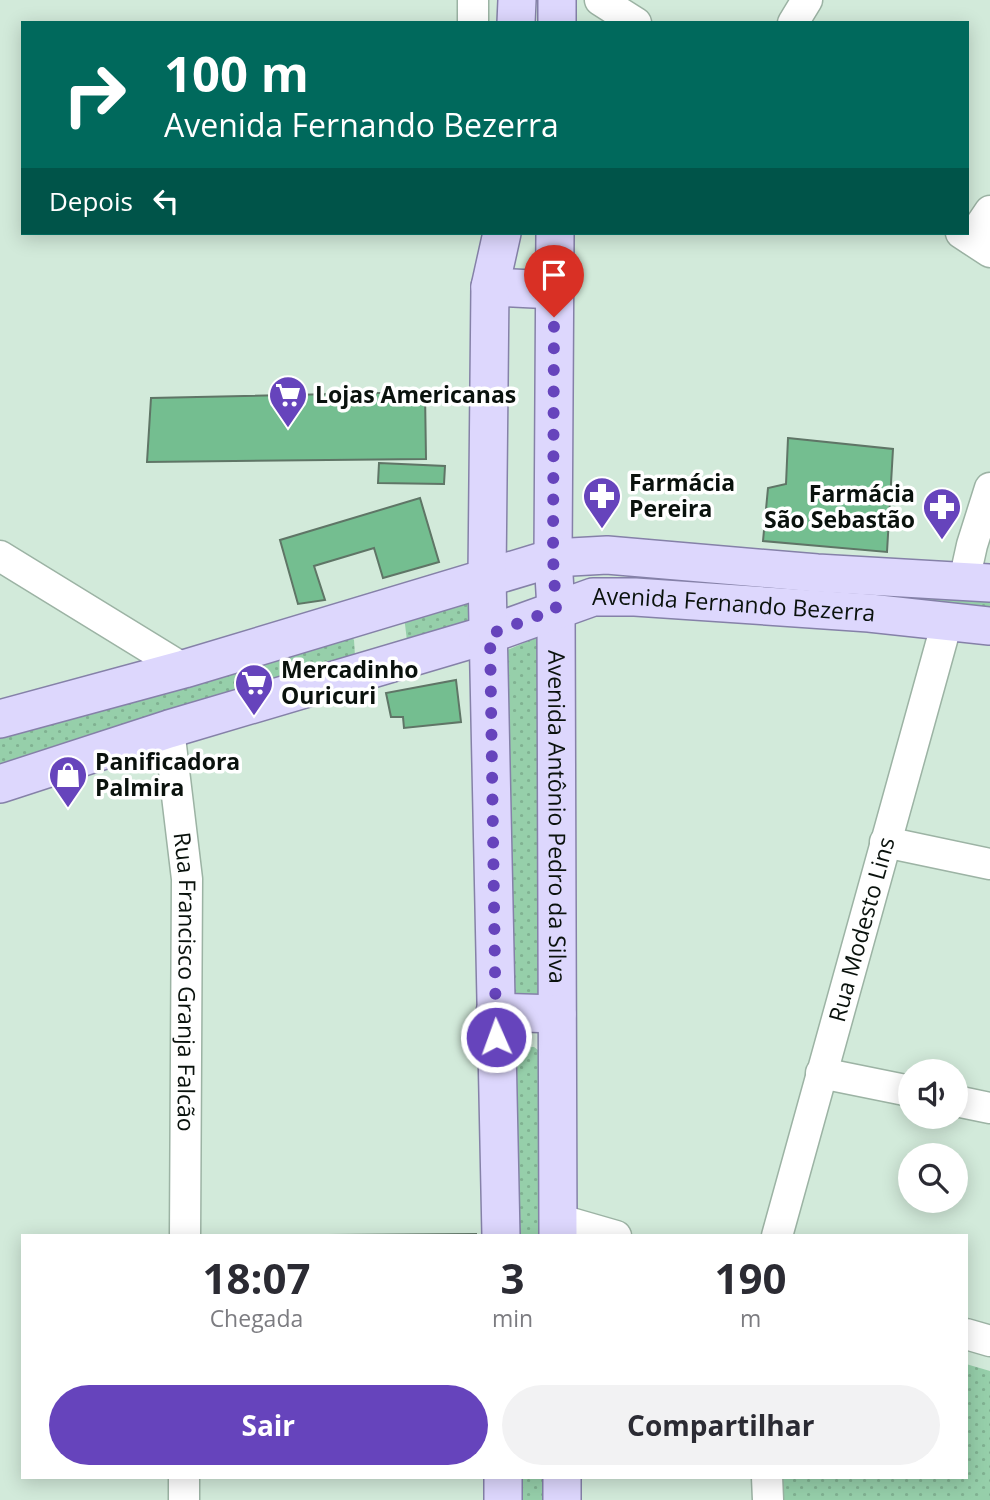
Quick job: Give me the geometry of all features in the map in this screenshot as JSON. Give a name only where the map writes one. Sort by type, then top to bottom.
[{"type":"main road","points":[[516,21],[517,0]]},
{"type":"main road","points":[[557,0],[557,21]]},
{"type":"main road","points":[[501,1234],[487,577],[491,278],[502,235]]},
{"type":"main road","name":"Avenida Antônio Pedro da Silva","points":[[555,235],[553,558],[556,609],[557,1227]]},
{"type":"main road","points":[[491,278],[554,290]]},
{"type":"main road","name":"Avenida Fernando Bezerra","points":[[0,719],[184,669],[553,558],[607,555],[862,576],[977,582]]},
{"type":"main road","name":"Avenida Fernando Bezerra","points":[[0,783],[169,729],[490,634],[593,597],[869,614],[990,626]]},
{"type":"main road","points":[[370,613],[380,666]]},
{"type":"main road","points":[[495,1012],[557,1014]]},
{"type":"main road","points":[[503,1479],[503,1500]]},
{"type":"main road","points":[[562,1479],[562,1500]]},
{"type":"street","points":[[473,0],[473,21]]},
{"type":"street","points":[[600,0],[633,21]]},
{"type":"street","points":[[794,21],[807,0]]},
{"type":"street","points":[[974,241],[990,211]]},
{"type":"street","points":[[484,235],[491,278]]},
{"type":"street","points":[[977,582],[972,545],[990,488]]},
{"type":"street","points":[[0,556],[184,669]]},
{"type":"street","name":"Rua Modesto Lins","points":[[778,1234],[947,622]]},
{"type":"street","name":"Rua Francisco Granja Falcão","points":[[169,729],[187,879],[185,1234]]},
{"type":"street","points":[[885,842],[990,863]]},
{"type":"street","points":[[821,1073],[898,1089]]},
{"type":"street","points":[[968,1103],[990,1108]]},
{"type":"street","points":[[557,1227],[603,1234]]},
{"type":"street","points":[[968,1335],[990,1341]]},
{"type":"street","points":[[184,1479],[184,1500]]},
{"type":"street","points":[[768,1479],[768,1500]]},
{"type":"green space","points":[[885,586],[990,595],[990,617],[883,607]]},
{"type":"green space","points":[[472,595],[476,624],[408,649],[404,616]]},
{"type":"green space","points":[[349,633],[354,640],[355,656],[0,769],[0,731]]},
{"type":"green space","points":[[540,636],[539,1000],[509,999],[505,651]]},
{"type":"green space","points":[[524,1047],[534,1047],[542,1053],[547,1234],[511,1234],[510,1061],[516,1051]]},
{"type":"green space","points":[[968,1365],[990,1371],[990,1500],[778,1500],[778,1479],[968,1479]]},
{"type":"green space","points":[[513,1479],[548,1479],[548,1500],[513,1500]]},
{"type":"building","name":"Lojas Americanas","points":[[425,392],[426,459],[147,462],[151,398]]},
{"type":"building","points":[[788,438],[893,449],[887,552],[763,541],[768,488],[786,484]]},
{"type":"building","points":[[379,463],[445,466],[444,484],[378,483]]},
{"type":"building","points":[[420,498],[439,562],[383,578],[374,548],[314,566],[325,600],[298,604],[280,540]]},
{"type":"building","points":[[456,680],[461,722],[404,728],[403,717],[391,717],[386,693]]},
{"type":"place","name":"Lojas Americanas","points":[[288,429]]},
{"type":"place","name":"Farmácia Pereira","points":[[602,530]]},
{"type":"place","name":"Farmácia São Sebastão","points":[[942,541]]},
{"type":"place","name":"Mercadinho Ouricuri","points":[[254,717]]},
{"type":"place","name":"Panificadora Palmira","points":[[68,809]]},
{"type":"route","points":[[496,1037],[490,634],[556,609],[553,558],[554,317]]}]
